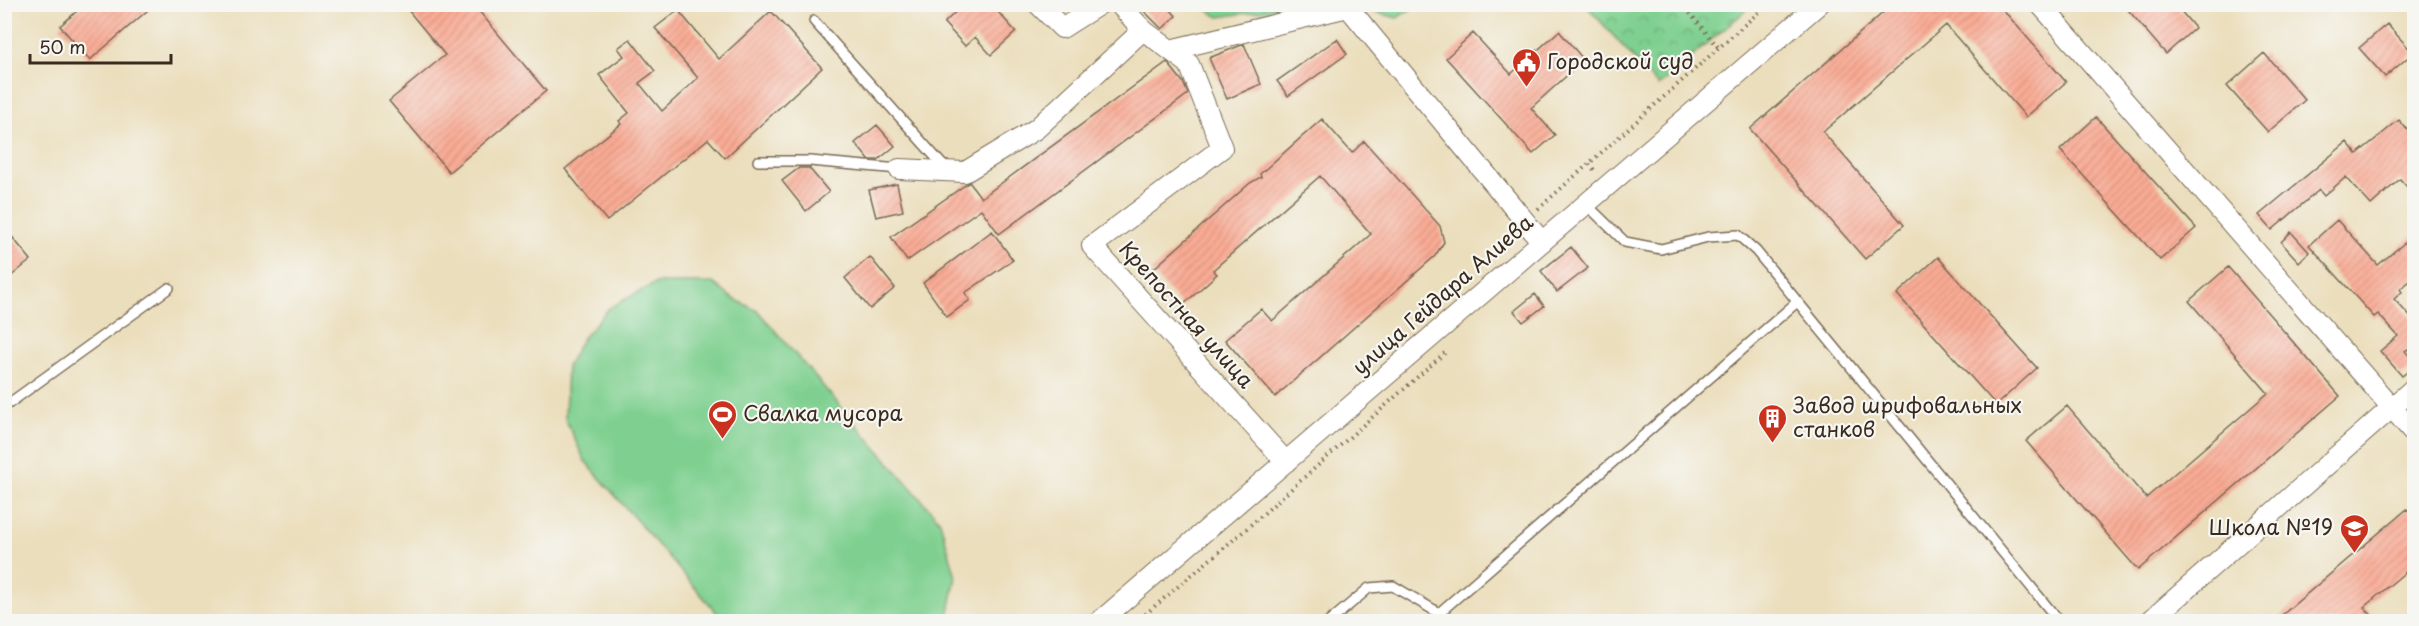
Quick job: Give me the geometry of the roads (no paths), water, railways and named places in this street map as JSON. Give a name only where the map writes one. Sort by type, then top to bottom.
[{"type":"street","points":[[1038,4],[1062,28],[1100,4]]},
{"type":"street","name":"Крепостная улица","points":[[1119,4],[1143,30],[1189,64],[1222,148],[1092,246],[1286,462]]},
{"type":"street","name":"улица Гейдара Алиева","points":[[1099,621],[1819,4]]},
{"type":"street","points":[[2040,4],[2415,433]]},
{"type":"street","points":[[1170,50],[1348,7],[1542,242]]},
{"type":"street","points":[[899,169],[965,172],[1036,129],[1143,30]]},
{"type":"street","points":[[2149,621],[2415,388]]},
{"type":"lane","points":[[814,21],[949,172]]},
{"type":"lane","points":[[758,161],[810,161],[899,169]]},
{"type":"lane","points":[[1586,204],[1625,242],[1662,249],[1708,237],[1738,235],[1756,251],[2054,615]]},
{"type":"lane","points":[[4,407],[169,288]]},
{"type":"lane","points":[[1329,621],[1370,588],[1393,586],[1439,613],[1797,302]]},
{"type":"place","name":"Городской суд","points":[[1526,88]]},
{"type":"place","name":"Свалка мусора","points":[[722,440]]},
{"type":"place","name":"Завод шрифовальных станков","points":[[1772,444]]},
{"type":"place","name":"Школа №19","points":[[2354,554]]}]
